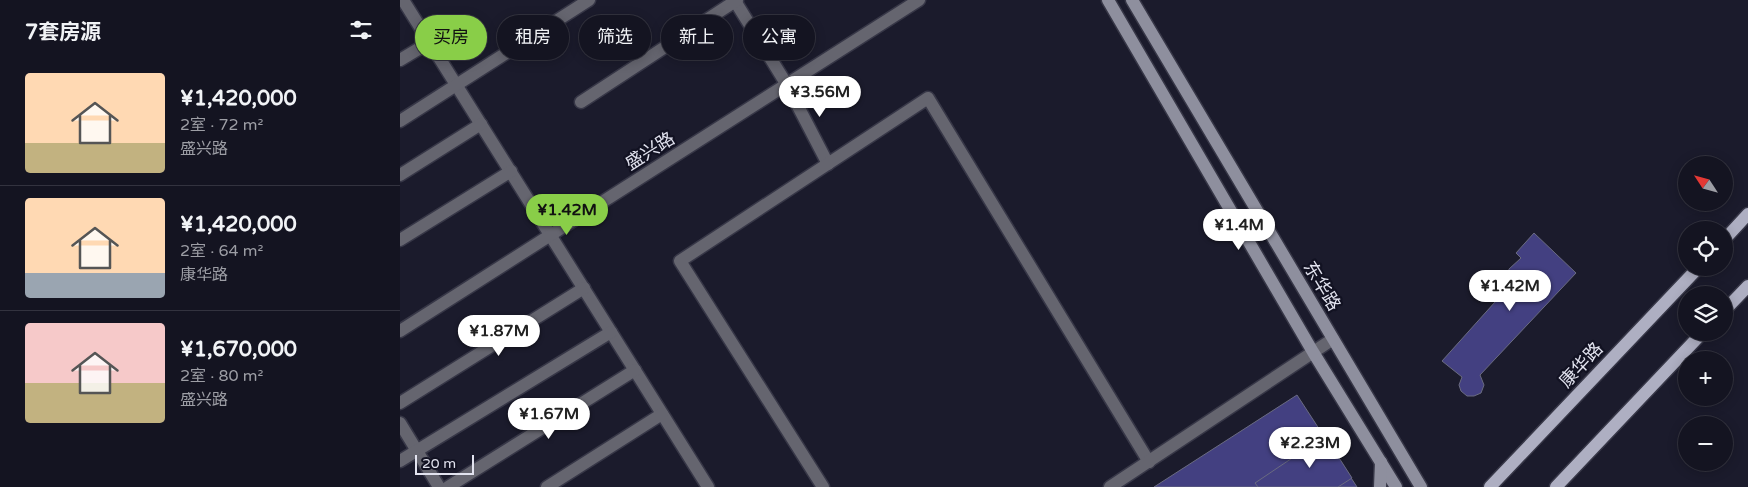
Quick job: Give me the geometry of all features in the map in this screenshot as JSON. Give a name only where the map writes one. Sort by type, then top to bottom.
[{"type":"main road","points":[[1108,0],[1313,352],[1396,487]]},
{"type":"main road","name":"东华路","points":[[1132,0],[1421,487]]},
{"type":"main road","points":[[1733,230],[1748,214]]},
{"type":"main road","name":"康华路","points":[[1490,487],[1690,276]]},
{"type":"main road","points":[[1733,302],[1748,286]]},
{"type":"main road","points":[[1556,487],[1694,341]]},
{"type":"main road","points":[[1380,487],[1381,462]]},
{"type":"street","points":[[400,2],[403,0],[415,19]]},
{"type":"street","points":[[400,121],[589,0]]},
{"type":"street","name":"盛兴路","points":[[400,331],[919,0]]},
{"type":"street","points":[[581,102],[736,1],[787,85],[828,164]]},
{"type":"street","points":[[400,60],[415,51]]},
{"type":"street","points":[[441,60],[708,487]]},
{"type":"street","points":[[823,487],[680,261],[928,98],[1149,462]]},
{"type":"street","points":[[400,175],[481,124]]},
{"type":"street","points":[[400,240],[510,171]]},
{"type":"street","points":[[400,403],[584,288]]},
{"type":"street","points":[[400,461],[611,332]]},
{"type":"street","points":[[1110,487],[1333,340]]},
{"type":"street","points":[[448,487],[635,370]]},
{"type":"street","points":[[547,487],[662,414]]},
{"type":"street","points":[[400,423],[439,487]]},
{"type":"building","points":[[1534,233],[1576,273],[1480,375],[1484,385],[1481,393],[1467,396],[1461,391],[1459,385],[1462,377],[1442,361],[1513,282],[1508,275],[1509,269],[1521,258],[1516,253]]},
{"type":"building","points":[[1297,395],[1357,487],[1154,487]]},
{"type":"building","points":[[1325,436],[1352,478],[1338,487],[1258,487],[1255,483]]}]
